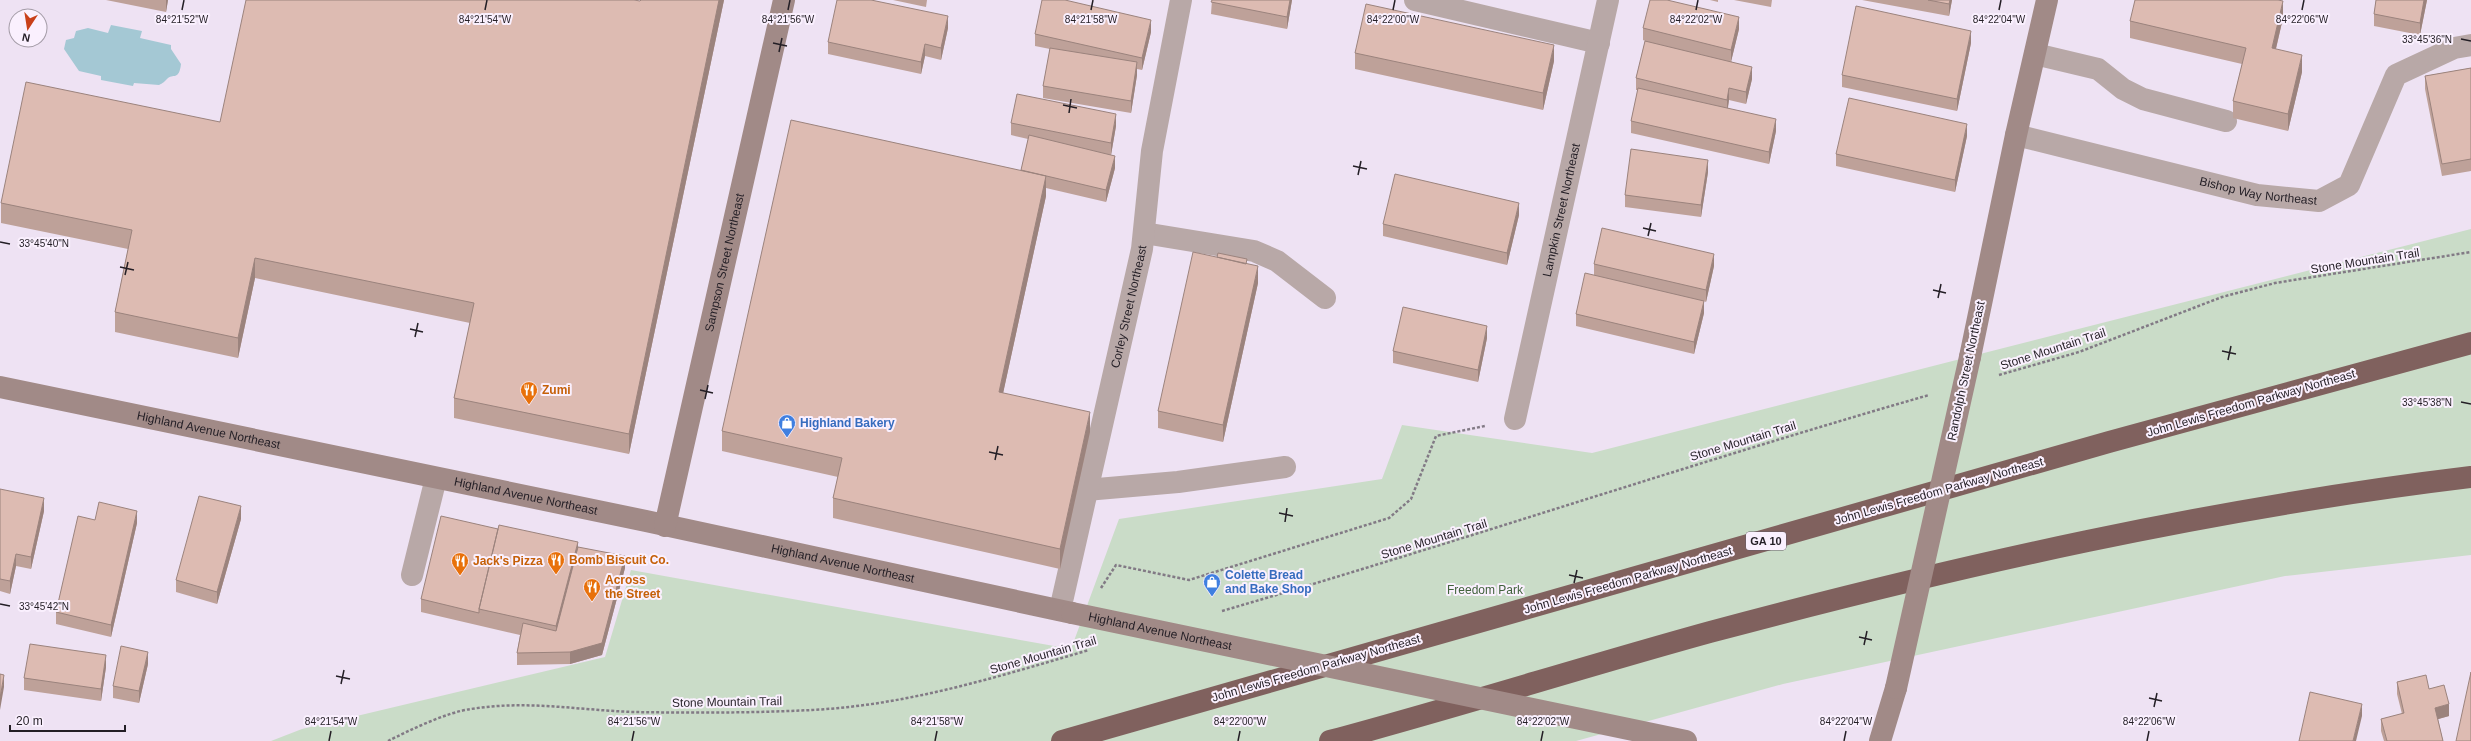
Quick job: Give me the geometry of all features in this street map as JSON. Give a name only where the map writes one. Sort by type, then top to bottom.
[{"type":"highway","name":"John Lewis Freedom Parkway Northeast","points":[[1062,741],[2109,442],[2471,343]]},
{"type":"highway","points":[[1330,741],[1710,632],[1908,581],[2029,553],[2251,509],[2390,487],[2471,478]]},
{"type":"main road","name":"Sampson Street Northeast","points":[[665,526],[784,0]]},
{"type":"main road","name":"Randolph Street Northeast","points":[[1880,741],[1896,688],[1970,357],[2016,135],[2047,0]]},
{"type":"main road","name":"Highland Avenue Northeast","points":[[0,387],[1686,741]]},
{"type":"street","name":"Corley Street Northeast","points":[[1066,612],[1086,490],[1142,249],[1152,151],[1181,0]]},
{"type":"street","points":[[1415,0],[1598,43]]},
{"type":"street","name":"Lampkin Street Northeast","points":[[1515,419],[1608,0]]},
{"type":"street","name":"Bishop Way Northeast","points":[[2016,135],[2256,195],[2319,201],[2349,185],[2396,75],[2454,48],[2471,44]]},
{"type":"street","points":[[2034,54],[2098,69],[2123,89],[2143,99],[2226,121]]},
{"type":"street","points":[[1144,233],[1254,252],[1277,261],[1325,298]]},
{"type":"street","points":[[1086,490],[1178,482],[1286,467]]},
{"type":"street","points":[[412,575],[436,478]]},
{"type":"path","name":"Stone Mountain Trail","points":[[1995,376],[2079,352],[2222,297],[2275,283],[2471,252]]},
{"type":"path","name":"Stone Mountain Trail","points":[[1215,613],[1446,545],[1699,464],[1934,394]]},
{"type":"path","points":[[1101,588],[1116,566],[1189,580],[1389,518],[1411,499],[1436,436],[1515,419]]},
{"type":"path","name":"Stone Mountain Trail","points":[[388,741],[410,730],[469,709],[501,706],[534,704],[631,712],[719,712],[860,707],[960,688],[1094,649]]},
{"type":"green space","name":"Freedom Park","points":[[2471,229],[2471,555],[2285,576],[1783,684],[1576,741],[271,741],[302,729],[605,657],[631,570],[1071,649],[1119,519],[1382,479],[1402,425],[1592,453]]},
{"type":"water","points":[[111,25],[142,31],[140,38],[171,45],[171,49],[181,64],[179,73],[176,76],[169,77],[159,85],[134,83],[133,86],[101,80],[101,76],[79,71],[64,49],[66,40],[74,38],[76,31],[88,28],[108,33]]},
{"type":"building","points":[[246,0],[719,0],[629,434],[454,398],[474,303],[255,258],[238,338],[115,312],[132,230],[1,203],[26,82],[220,122]]},
{"type":"building","points":[[837,0],[871,0],[948,16],[941,48],[925,44],[921,62],[828,42]]},
{"type":"building","points":[[1042,0],[1065,0],[1151,20],[1142,58],[1035,34]]},
{"type":"building","points":[[1212,0],[1290,0],[1287,17],[1211,2]]},
{"type":"building","points":[[1650,0],[1667,0],[1739,17],[1731,50],[1643,28]]},
{"type":"building","points":[[1928,0],[1950,0],[1949,4]]},
{"type":"building","points":[[2135,0],[2283,1],[2272,48],[2302,55],[2288,114],[2233,101],[2246,48],[2130,21]]},
{"type":"building","points":[[2376,0],[2424,0],[2420,23],[2374,14]]},
{"type":"building","points":[[1366,4],[1554,45],[1543,93],[1355,53]]},
{"type":"building","points":[[1856,6],[1971,31],[1957,99],[1842,75]]},
{"type":"building","points":[[1645,41],[1752,67],[1746,92],[1729,88],[1727,100],[1636,78]]},
{"type":"building","points":[[1050,48],[1137,62],[1131,101],[1043,86]]},
{"type":"building","points":[[2471,68],[2471,159],[2442,164],[2425,76]]},
{"type":"building","points":[[1638,88],[1776,119],[1769,152],[1631,121]]},
{"type":"building","points":[[1017,94],[1116,114],[1111,143],[1011,123]]},
{"type":"building","points":[[1849,98],[1967,124],[1955,180],[1836,154]]},
{"type":"building","points":[[791,120],[1046,176],[999,392],[1090,412],[1060,549],[833,498],[842,458],[722,431]]},
{"type":"building","points":[[1029,135],[1115,156],[1106,190],[1021,170]]},
{"type":"building","points":[[1631,149],[1708,160],[1701,205],[1625,195]]},
{"type":"building","points":[[1395,174],[1519,203],[1507,253],[1383,224]]},
{"type":"building","points":[[1602,228],[1714,254],[1706,290],[1594,264]]},
{"type":"building","points":[[1193,252],[1258,266],[1223,425],[1158,411]]},
{"type":"building","points":[[1218,253],[1247,259],[1246,264],[1217,257]]},
{"type":"building","points":[[1585,273],[1704,301],[1694,342],[1576,314]]},
{"type":"building","points":[[1403,307],[1487,326],[1478,370],[1393,351]]},
{"type":"building","points":[[0,489],[44,498],[31,557],[16,554],[10,581],[0,579]]},
{"type":"building","points":[[199,496],[241,506],[217,592],[176,580]]},
{"type":"building","points":[[99,502],[137,511],[111,625],[56,612],[78,516],[95,520]]},
{"type":"building","name":"Jack's Pizza","points":[[441,516],[498,529],[479,613],[421,599]]},
{"type":"building","points":[[499,525],[578,542],[556,626],[479,609]]},
{"type":"building","name":"Across the Street","points":[[578,547],[625,556],[602,643],[570,652],[517,653],[523,623],[556,631]]},
{"type":"building","points":[[30,644],[106,655],[101,689],[24,678]]},
{"type":"building","points":[[121,646],[148,652],[139,691],[113,686]]},
{"type":"building","points":[[2471,672],[2471,741],[2456,741]]},
{"type":"building","points":[[0,674],[4,675],[0,698]]},
{"type":"building","points":[[2426,675],[2429,689],[2444,685],[2449,704],[2435,708],[2443,741],[2387,741],[2381,719],[2404,713],[2397,682]]},
{"type":"building","points":[[2310,692],[2362,704],[2353,741],[2299,741]]},
{"type":"place","name":"Zumi","points":[[529,405]]},
{"type":"place","name":"Highland Bakery","points":[[787,438]]},
{"type":"place","name":"Bomb Biscuit Co.","points":[[556,575]]},
{"type":"place","name":"Jack's Pizza","points":[[460,576]]},
{"type":"place","name":"Colette Bread and Bake Shop","points":[[1212,597]]},
{"type":"place","name":"Across the Street","points":[[592,602]]}]
